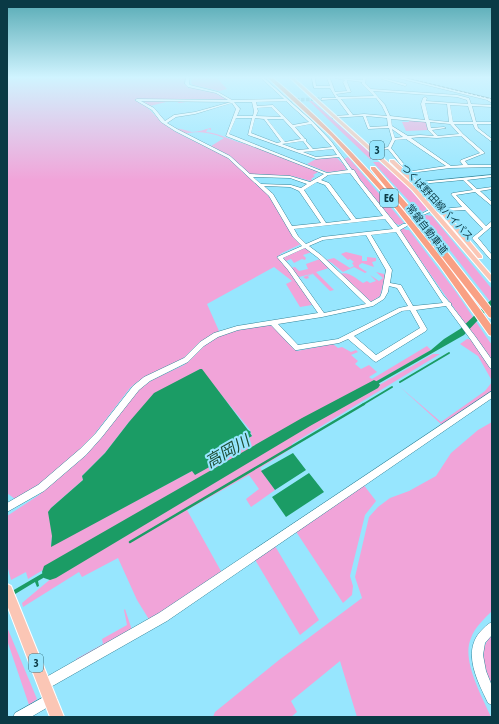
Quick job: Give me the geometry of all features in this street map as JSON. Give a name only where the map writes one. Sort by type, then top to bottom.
[{"type":"highway","name":"常磐自動車道","points":[[309,112],[368,173],[417,232],[492,333]]},
{"type":"highway","name":"常磐自動車道","points":[[317,112],[376,172],[427,232],[492,314]]},
{"type":"main road","name":"つくば野田線バイパス","points":[[330,112],[409,184],[492,280]]},
{"type":"main road","name":"つくば野田線バイパス","points":[[331,112],[416,183],[441,210],[492,271]]},
{"type":"main road","name":"3","points":[[7,590],[57,717]]},
{"type":"street","points":[[155,112],[165,123],[182,134],[229,157],[271,195],[296,236],[305,246],[319,256],[371,305]]},
{"type":"street","points":[[165,123],[175,116],[200,112]]},
{"type":"street","points":[[237,112],[227,135],[328,174]]},
{"type":"street","points":[[256,112],[249,134],[316,158],[340,156]]},
{"type":"street","points":[[278,112],[305,140],[312,150]]},
{"type":"street","points":[[300,112],[334,148],[397,230],[441,296],[449,304],[492,366]]},
{"type":"street","points":[[387,112],[390,131],[394,139]]},
{"type":"street","points":[[426,112],[430,129],[437,137]]},
{"type":"street","points":[[449,112],[451,123],[462,135],[483,153],[462,161]]},
{"type":"street","points":[[472,112],[476,128],[492,141]]},
{"type":"street","points":[[336,117],[364,115],[389,116],[451,123],[492,123]]},
{"type":"street","points":[[364,115],[367,128],[390,127],[450,167]]},
{"type":"street","points":[[235,117],[284,118]]},
{"type":"street","points":[[265,118],[283,142]]},
{"type":"street","points":[[292,126],[312,123]]},
{"type":"street","points":[[430,129],[444,128]]},
{"type":"street","points":[[394,139],[407,137],[462,135]]},
{"type":"street","points":[[389,148],[394,139]]},
{"type":"street","points":[[266,149],[283,142],[305,140]]},
{"type":"street","points":[[297,151],[334,148]]},
{"type":"street","points":[[377,150],[389,148]]},
{"type":"street","points":[[389,148],[402,164],[412,172],[450,167],[492,166]]},
{"type":"street","points":[[455,156],[467,167]]},
{"type":"street","points":[[301,190],[328,174],[352,171]]},
{"type":"street","points":[[249,175],[290,177],[311,184]]},
{"type":"street","points":[[409,184],[492,176]]},
{"type":"street","points":[[463,178],[492,205]]},
{"type":"street","points":[[317,180],[327,184],[355,220]]},
{"type":"street","points":[[260,185],[291,186],[301,190],[324,224]]},
{"type":"street","points":[[485,228],[452,194],[453,192],[492,188]]},
{"type":"street","points":[[421,215],[433,211],[466,208]]},
{"type":"street","points":[[291,228],[387,217]]},
{"type":"street","points":[[492,223],[475,238],[492,258]]},
{"type":"street","points":[[322,315],[280,257],[322,239],[397,230],[405,225]]},
{"type":"street","points":[[7,508],[41,488],[83,452],[136,388],[147,379],[186,360],[202,344],[223,331],[322,315],[371,305],[382,298],[387,284],[389,270],[368,234]]},
{"type":"street","points":[[349,336],[376,359],[424,329],[398,286],[387,284]]},
{"type":"street","points":[[273,323],[298,348],[340,341],[401,309],[449,304]]},
{"type":"street","points":[[45,684],[162,617],[492,394]]},
{"type":"street","points":[[492,627],[480,642],[478,653],[485,683],[492,699]]},
{"type":"street","points":[[19,717],[51,699]]},
{"type":"shaded area","points":[[7,112],[152,112],[166,125],[178,133],[208,148],[224,138],[194,132],[211,128],[211,130],[208,129],[206,132],[247,144],[320,171],[313,175],[315,176],[311,179],[311,181],[292,176],[250,174],[268,195],[301,244],[277,257],[292,273],[312,305],[300,307],[286,284],[292,281],[274,267],[207,304],[219,331],[180,360],[147,376],[130,388],[86,445],[41,483],[15,499],[7,493]]},
{"type":"shaded area","points":[[320,112],[324,112],[378,160],[370,159]]},
{"type":"shaded area","points":[[408,119],[426,120],[429,130],[406,131],[402,122],[409,122]]},
{"type":"shaded area","points":[[176,129],[182,129],[194,132],[185,134]]},
{"type":"shaded area","points":[[336,157],[344,165],[347,171],[327,172],[307,164],[316,159]]},
{"type":"shaded area","points":[[348,157],[404,223],[399,225],[394,223],[344,159]]},
{"type":"shaded area","points":[[373,162],[379,162],[400,179],[426,207],[426,210],[420,213]]},
{"type":"shaded area","points":[[426,215],[432,216],[492,289],[492,304],[422,217]]},
{"type":"shaded area","points":[[403,228],[409,230],[456,292],[492,345],[492,362],[400,231]]},
{"type":"shaded area","points":[[304,248],[312,252],[303,255],[306,258],[305,260],[302,259],[294,263],[291,259],[286,261],[283,258],[283,257]]},
{"type":"shaded area","points":[[346,252],[362,256],[362,261],[367,261],[367,257],[376,258],[376,261],[372,262],[374,267],[362,263],[359,267],[367,272],[365,273],[354,267],[343,272],[326,260],[334,258],[350,268],[354,266],[352,263],[354,262],[350,259],[348,260],[341,254]]},
{"type":"shaded area","points":[[320,259],[329,268],[316,272],[334,290],[330,291],[313,274],[308,276],[309,278],[306,279],[303,277],[315,273],[299,277],[291,268],[295,267],[299,271],[308,269],[306,264]]},
{"type":"shaded area","points":[[376,272],[384,274],[385,277],[380,296],[371,302],[340,274],[343,273],[352,276],[363,283],[367,281],[370,283],[376,281],[370,275],[379,281],[383,278]]},
{"type":"shaded area","points":[[492,299],[492,305],[464,335],[362,393],[361,390],[431,350],[444,339],[460,329]]},
{"type":"shaded area","points":[[269,325],[274,327],[297,351],[333,344],[338,348],[342,347],[351,352],[356,350],[358,352],[351,355],[358,361],[355,364],[361,369],[369,365],[377,372],[369,377],[372,379],[427,346],[431,350],[132,520],[130,518],[28,579],[26,572],[11,580],[7,565],[7,516],[39,495],[86,455],[138,389],[154,379],[184,365],[204,346],[218,336],[234,331]],"holes":[[[200,369],[250,430],[252,436],[210,461],[213,465],[192,471],[51,546],[51,508],[83,480],[82,476],[105,453],[129,422],[184,379]]]},
{"type":"shaded area","points":[[467,339],[472,340],[492,370],[492,381],[478,356],[460,344]]},
{"type":"shaded area","points":[[433,354],[440,354],[292,444],[292,448],[260,468],[275,490],[251,507],[246,499],[259,489],[249,475],[187,510],[222,573],[150,621],[137,600],[118,558],[82,577],[79,572],[23,607],[22,603],[53,577],[52,573],[117,535],[121,539],[123,538],[122,532],[260,451],[274,445],[312,420],[334,411]]},
{"type":"shaded area","points":[[202,369],[251,432],[250,433],[252,436],[210,461],[213,465],[195,475],[192,471],[51,547],[52,536],[48,512],[51,508],[83,480],[82,476],[105,453],[154,393]]},
{"type":"shaded area","points":[[492,382],[492,391],[442,425],[399,386],[441,422],[485,391]]},
{"type":"shaded area","points":[[492,422],[492,611],[475,630],[469,647],[469,657],[474,678],[491,717],[357,717],[340,661],[291,701],[297,712],[291,717],[213,717],[215,712],[279,660],[362,598],[355,577],[369,517],[378,507],[390,498],[409,491],[436,476],[451,453],[478,430]]},
{"type":"shaded area","points":[[293,453],[306,470],[275,490],[261,471]]},
{"type":"shaded area","points":[[309,473],[324,492],[286,517],[272,497]]},
{"type":"shaded area","points":[[363,484],[376,501],[365,515],[350,576],[353,586],[352,595],[343,603],[295,530]]},
{"type":"shaded area","points":[[275,546],[319,620],[300,635],[254,558]]},
{"type":"shaded area","points":[[60,563],[62,567],[38,581],[39,586],[37,587],[35,582],[7,599],[7,594]]},
{"type":"shaded area","points":[[125,609],[132,630],[77,661],[76,659],[103,644],[102,639],[127,625]]},
{"type":"shaded area","points":[[7,627],[37,699],[29,705],[7,640]]},
{"type":"shaded area","points":[[492,635],[492,685],[485,666],[484,653],[487,641]]},
{"type":"waterway","points":[[400,382],[449,353]]},
{"type":"waterway","name":"高岡川","points":[[50,572],[306,422],[374,385]]},
{"type":"waterway","points":[[362,405],[392,387]]},
{"type":"waterway","points":[[130,542],[364,404]]}]
